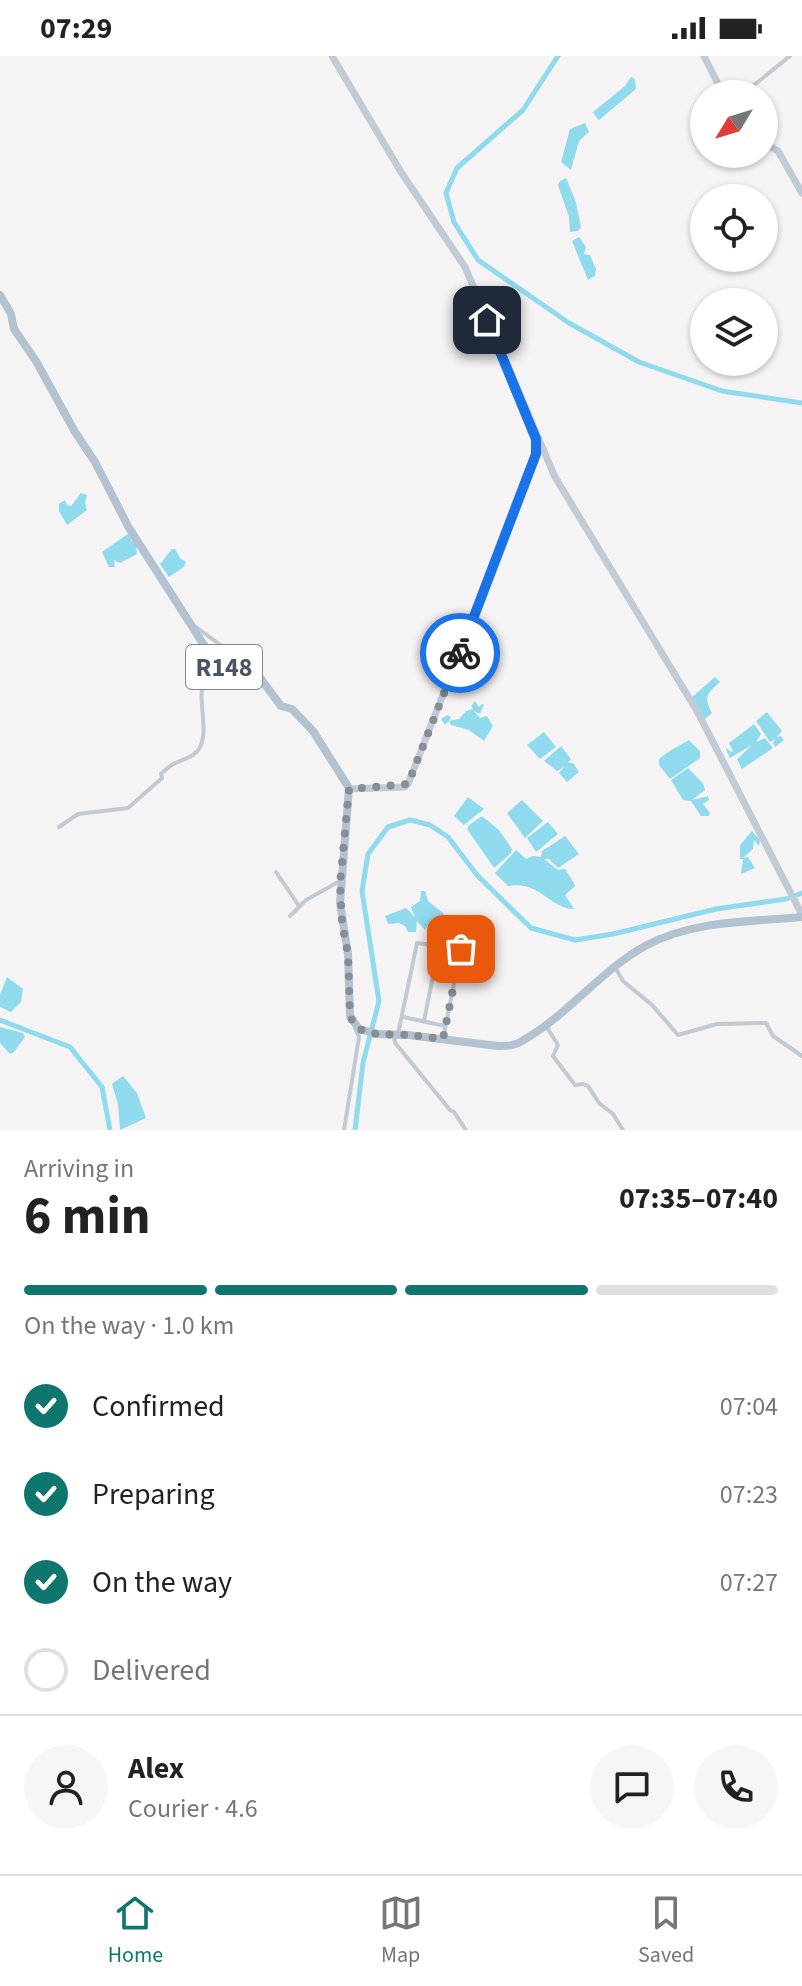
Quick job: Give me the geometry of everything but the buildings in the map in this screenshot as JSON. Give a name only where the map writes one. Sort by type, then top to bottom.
[{"type":"main road","points":[[332,56],[395,163],[465,267],[536,439],[555,477],[697,711],[802,916],[690,929],[644,947],[513,1045],[378,1034],[356,1026],[350,1016],[348,954],[342,923],[340,881],[349,789],[408,784],[534,462],[536,439]]},
{"type":"main road","points":[[704,56],[716,80]]},
{"type":"main road","points":[[778,151],[802,193]]},
{"type":"main road","name":"R148","points":[[0,295],[11,314],[14,329],[95,462],[129,528],[218,667],[226,667],[239,658],[246,659],[281,706],[292,709],[313,731],[349,789]]},
{"type":"street","points":[[760,80],[790,56]]},
{"type":"street","points":[[190,623],[239,658]]},
{"type":"street","points":[[59,827],[78,814],[128,808],[162,778],[161,774],[170,765],[195,753],[201,745],[202,689],[226,667]]},
{"type":"street","points":[[276,872],[299,906]]},
{"type":"street","points":[[290,916],[299,906],[340,881]]},
{"type":"street","points":[[443,1039],[461,949],[417,943],[403,1017],[395,1034],[396,1044],[466,1130]]},
{"type":"street","points":[[424,1021],[439,946]]},
{"type":"street","points":[[615,967],[623,981],[652,1005],[678,1035],[698,1027],[728,1022],[766,1023],[773,1036],[802,1056]]},
{"type":"street","points":[[403,1017],[445,1026]]},
{"type":"street","points":[[545,1024],[558,1045],[553,1056],[575,1085],[588,1086],[623,1130]]},
{"type":"street","points":[[344,1130],[359,1037],[356,1026]]},
{"type":"water","points":[[631,77],[635,79],[636,89],[599,120],[593,112],[625,86]]},
{"type":"water","points":[[585,123],[589,132],[579,141],[571,170],[561,162],[570,129]]},
{"type":"water","points":[[566,178],[576,202],[581,227],[578,231],[570,232],[569,217],[558,185]]},
{"type":"water","points":[[579,237],[586,247],[584,254],[590,255],[596,269],[595,276],[588,280],[572,241]]},
{"type":"water","points":[[81,493],[87,495],[87,510],[67,525],[59,511],[59,504],[65,500],[71,506]]},
{"type":"water","points":[[129,533],[133,536],[131,541],[136,541],[137,554],[120,563],[114,560],[115,567],[109,567],[102,552]]},
{"type":"water","points":[[172,549],[186,562],[184,567],[169,577],[160,564]]},
{"type":"water","points":[[715,677],[720,682],[708,696],[712,713],[705,719],[692,697]]},
{"type":"water","points":[[475,701],[479,707],[484,705],[480,714],[474,711],[480,718],[487,716],[493,726],[484,741],[469,730],[451,725],[449,721],[459,719],[466,711],[473,709],[471,706]]},
{"type":"water","points":[[767,712],[782,731],[777,737],[781,736],[784,740],[775,747],[775,739],[770,742],[756,721]]},
{"type":"water","points":[[447,715],[451,717],[445,725],[441,719]]},
{"type":"water","points":[[754,724],[761,734],[756,742],[765,738],[773,748],[742,769],[737,759],[752,745],[730,758],[725,747],[733,751],[729,743]]},
{"type":"water","points":[[544,732],[556,747],[540,759],[527,745]]},
{"type":"water","points":[[689,740],[700,751],[700,758],[670,779],[659,765],[659,759]]},
{"type":"water","points":[[561,746],[571,759],[568,763],[573,763],[579,772],[567,782],[559,773],[564,767],[557,771],[544,761]]},
{"type":"water","points":[[688,768],[703,783],[705,790],[692,800],[708,796],[709,800],[703,804],[709,816],[701,816],[691,801],[683,800],[671,780]]},
{"type":"water","points":[[468,797],[484,809],[464,825],[454,816]]},
{"type":"water","points":[[522,800],[543,821],[525,838],[507,813]]},
{"type":"water","points":[[482,816],[499,830],[512,849],[494,868],[467,829]]},
{"type":"water","points":[[548,822],[558,834],[536,852],[527,838]]},
{"type":"water","points":[[752,831],[760,840],[759,846],[754,840],[753,849],[743,858],[748,857],[755,868],[741,874],[743,859],[740,859],[740,845]]},
{"type":"water","points":[[565,836],[579,854],[558,868],[549,859],[544,859],[558,870],[565,869],[574,883],[575,886],[565,895],[574,909],[558,905],[528,887],[508,886],[495,873],[516,850],[526,859],[541,857],[542,851]]},
{"type":"water","points":[[421,891],[425,891],[428,901],[444,914],[446,921],[430,922],[425,930],[417,921],[416,932],[408,932],[399,923],[388,924],[385,916],[406,908],[415,917],[411,907],[420,901]]},
{"type":"water","points":[[7,977],[23,989],[21,1002],[11,1012],[0,1007],[0,995]]},
{"type":"water","points":[[0,1027],[23,1033],[25,1037],[13,1053],[10,1054],[0,1043]]},
{"type":"water","points":[[123,1076],[137,1093],[146,1118],[120,1130],[118,1104],[112,1084]]},
{"type":"waterway","points":[[558,56],[523,110],[457,168],[446,193],[454,222],[478,260],[569,323],[639,362],[722,391],[802,403]]},
{"type":"waterway","points":[[355,1130],[363,1063],[379,1001],[362,891],[368,854],[388,827],[410,820],[430,825],[448,837],[477,875],[531,928],[575,940],[716,909],[786,899],[802,893]]},
{"type":"waterway","points":[[0,1020],[70,1047],[102,1087],[110,1130]]},
{"type":"way so far","points":[[460,653],[408,784],[405,787],[349,789],[340,903],[348,954],[352,1022],[359,1029],[378,1034],[443,1039],[461,949]]},
{"type":"route","points":[[460,653],[536,454],[536,439],[487,320]]}]
